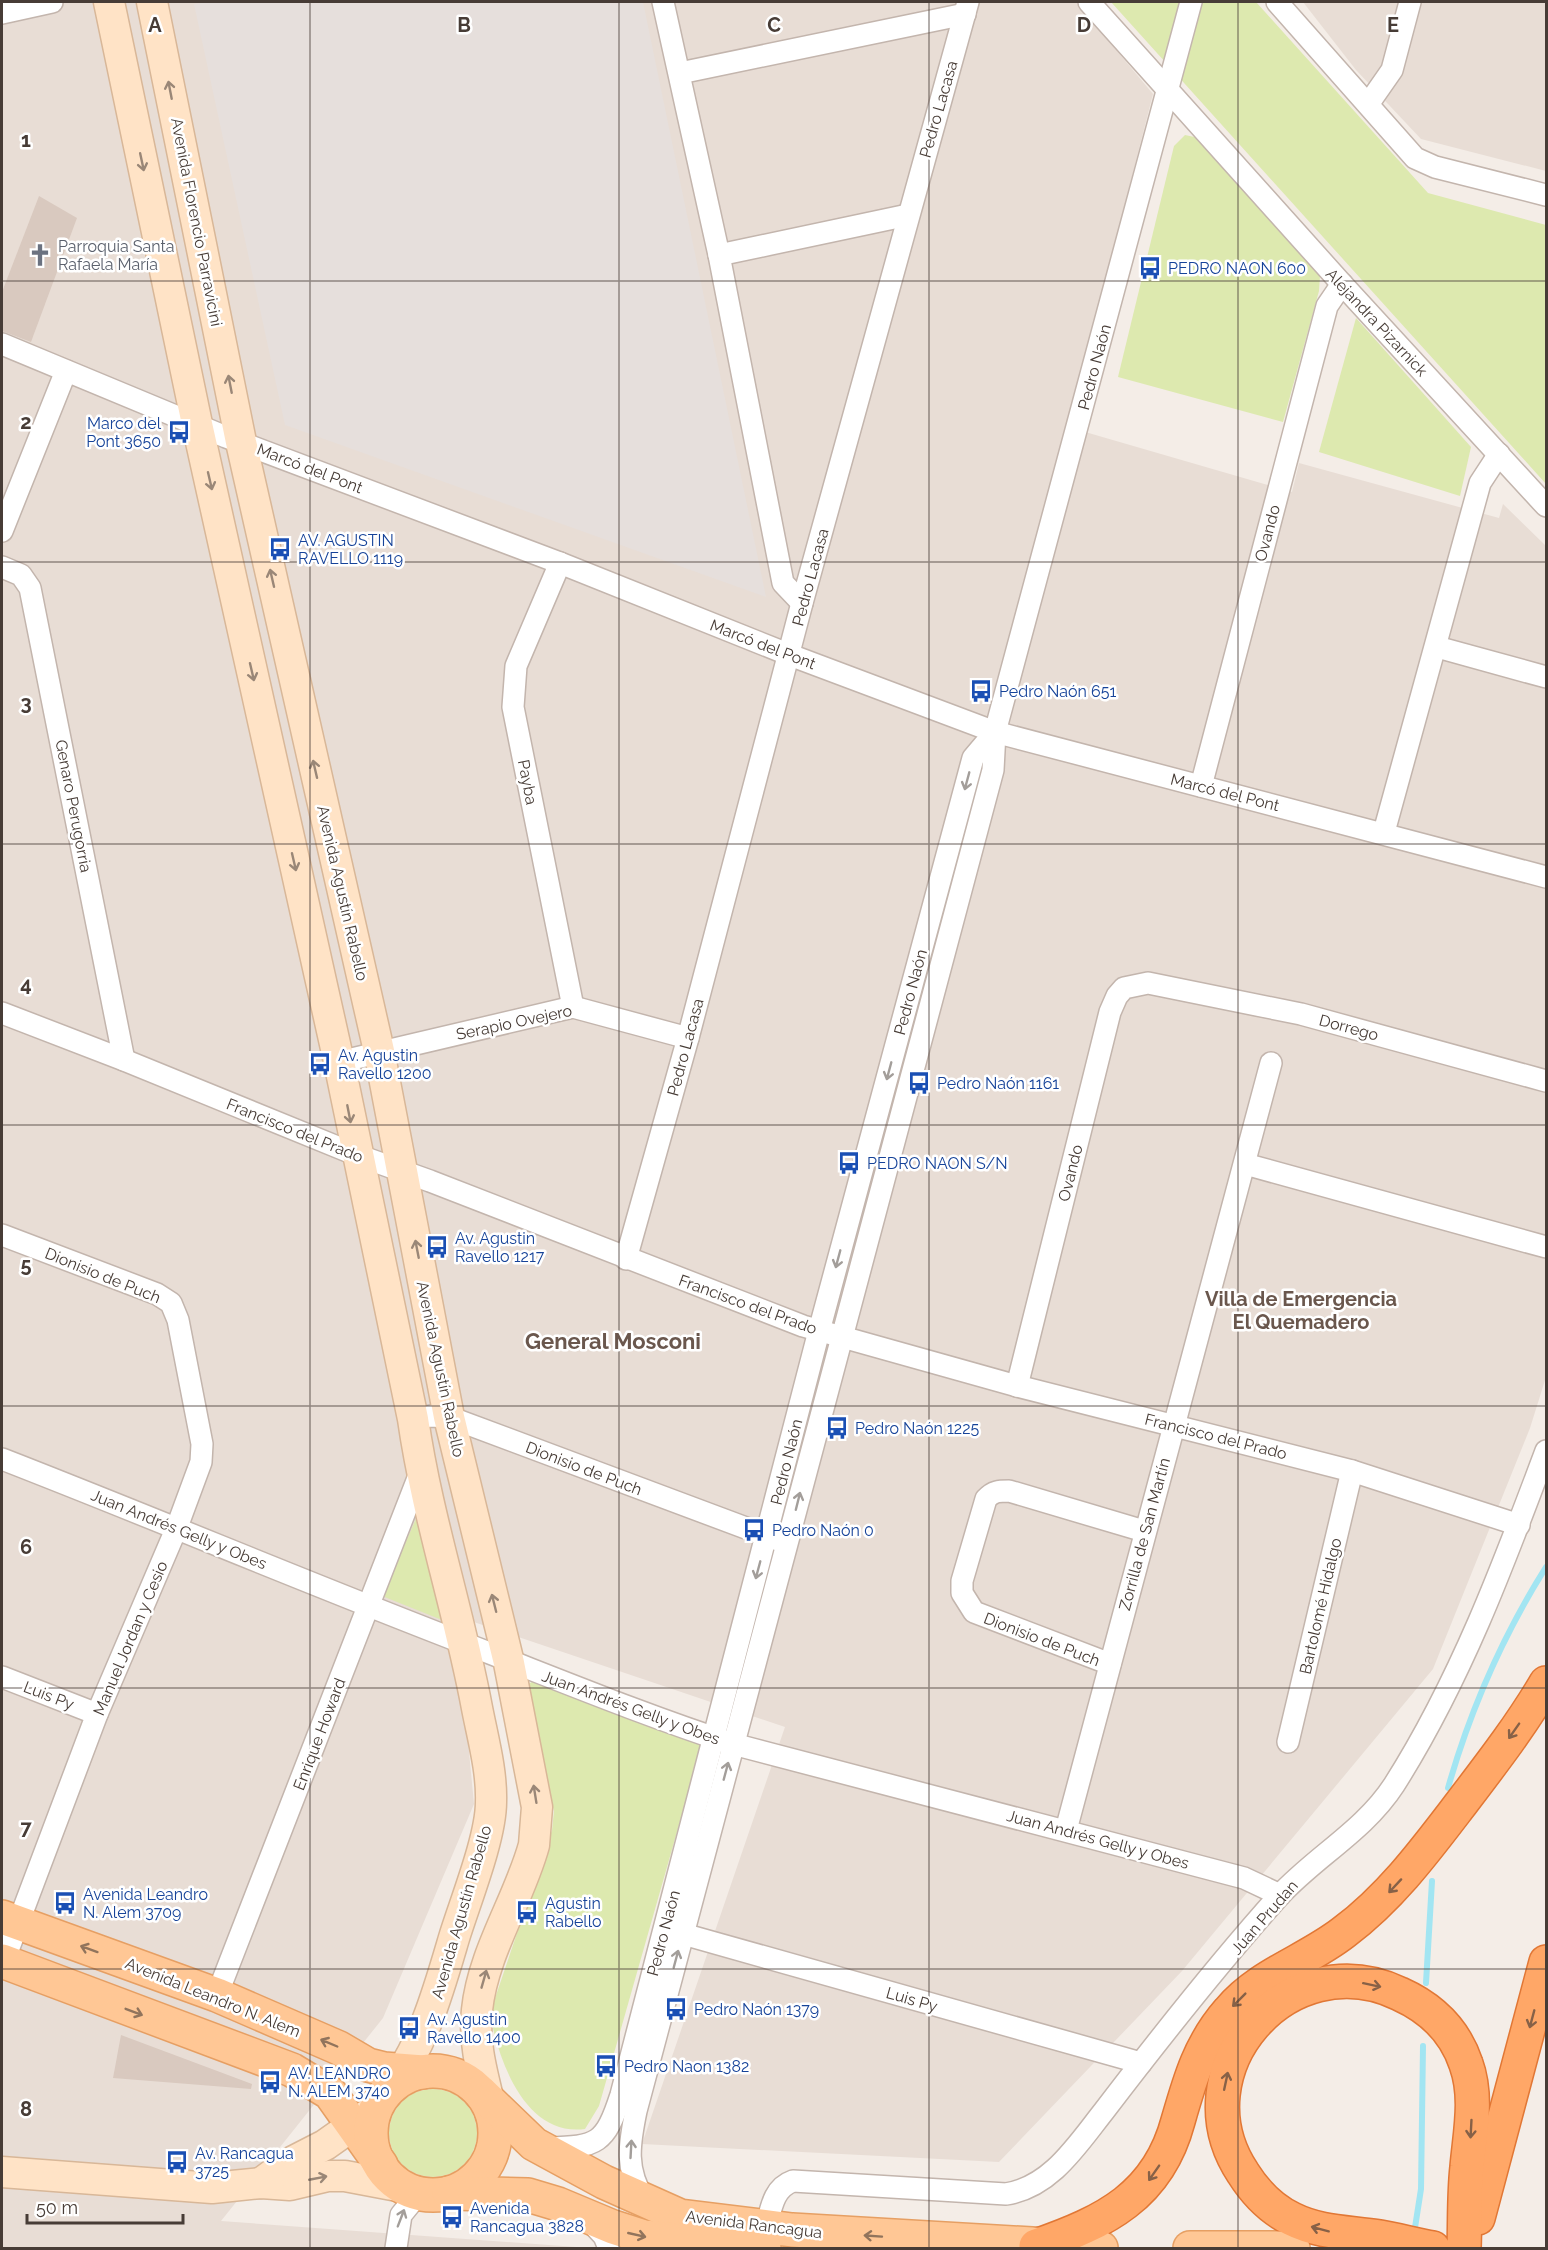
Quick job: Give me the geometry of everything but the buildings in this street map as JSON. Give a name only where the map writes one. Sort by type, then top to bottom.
[{"type":"highway","points":[[1036,2246],[1098,2222],[1141,2190],[1163,2160],[1175,2132],[1193,2067],[1204,2045],[1224,2017],[1260,1983],[1322,1947],[1383,1899],[1418,1860],[1492,1763],[1546,1683]]},
{"type":"highway","points":[[1469,2248],[1546,1962]]},
{"type":"highway","points":[[1433,2248],[1378,2237],[1328,2231],[1290,2218],[1258,2194],[1237,2164],[1229,2146],[1222,2105],[1224,2084],[1241,2042],[1267,2010],[1300,1990],[1319,1984],[1358,1982],[1396,1992],[1427,2009],[1451,2034],[1461,2050],[1467,2067],[1472,2108],[1464,2248]]},
{"type":"main road","points":[[109,2],[197,424]]},
{"type":"main road","name":"Avenida Florencio Parravicini","points":[[152,2],[241,442]]},
{"type":"main road","name":"Avenida Agustín Rabello","points":[[197,424],[339,1062],[413,1419],[420,1473],[465,1646],[489,1775],[492,1804],[486,1832],[439,1990],[417,2049],[389,2093]]},
{"type":"main road","name":"Avenida Agustín Rabello","points":[[241,442],[378,1051],[448,1417],[509,1663],[534,1786],[538,1825],[529,1864],[488,1964],[477,2010],[479,2062],[487,2101]]},
{"type":"main road","name":"Avenida Leandro N. Alem","points":[[10,1920],[217,1995],[339,2048],[368,2065],[389,2093]]},
{"type":"main road","points":[[2,1963],[292,2070],[330,2093],[389,2093],[436,2071],[460,2076],[487,2101],[495,2138],[488,2162],[472,2181],[413,2185],[389,2093]]},
{"type":"main road","name":"Avenida Rancagua","points":[[261,2183],[284,2166],[313,2152],[389,2093]]},
{"type":"main road","name":"Avenida Rancagua","points":[[487,2101],[522,2134],[541,2148],[646,2203],[680,2216],[765,2238]]},
{"type":"main road","name":"Avenida Rancagua","points":[[2,2172],[185,2187],[237,2187],[261,2183],[290,2185],[328,2176],[345,2176],[413,2185],[528,2195],[583,2213],[628,2233],[702,2247],[765,2238],[1101,2248]]},
{"type":"main road","points":[[1190,2248],[1293,2248]]},
{"type":"street","points":[[2,13],[52,2]]},
{"type":"street","points":[[663,2],[719,255],[783,583],[802,603]]},
{"type":"street","name":"Alejandra Pizarnick","points":[[1089,2],[1342,284],[1546,506]]},
{"type":"street","name":"Pedro Naón","points":[[541,2148],[590,2145],[602,2135],[612,2120],[724,1741],[788,1542],[840,1337],[993,770],[995,732],[1191,2]]},
{"type":"street","points":[[1277,2],[1369,102],[1405,150],[1415,158],[1435,167],[1546,195]]},
{"type":"street","points":[[1369,102],[1392,70],[1410,2]]},
{"type":"street","points":[[680,73],[967,8]]},
{"type":"street","name":"Pedro Lacasa","points":[[626,1259],[688,1038],[802,603],[967,8]]},
{"type":"street","points":[[719,255],[908,215]]},
{"type":"street","name":"Ovando","points":[[1201,786],[1327,306],[1342,284]]},
{"type":"street","name":"Marcó del Pont","points":[[2,344],[241,442],[995,732],[1384,832],[1546,877]]},
{"type":"street","points":[[2,531],[66,371]]},
{"type":"street","points":[[1384,832],[1437,647],[1480,483],[1499,454]]},
{"type":"street","name":"Payba","points":[[560,563],[516,666],[513,707],[573,1007]]},
{"type":"street","name":"Genaro Perugorria","points":[[2,567],[21,575],[30,588],[124,1060]]},
{"type":"street","points":[[1437,647],[1546,677]]},
{"type":"street","name":"Pedro Naón","points":[[646,2203],[633,2182],[631,2137],[683,1935],[767,1537],[819,1331],[973,758],[995,732]]},
{"type":"street","name":"Ovando","points":[[1017,1386],[1110,1012],[1117,996],[1124,988],[1148,983]]},
{"type":"street","name":"Dorrego","points":[[1148,983],[1282,1010],[1546,1081]]},
{"type":"street","name":"Serapio Ovejero","points":[[339,1062],[573,1007],[688,1038]]},
{"type":"street","name":"Francisco del Prado","points":[[2,1013],[402,1173],[430,1181],[626,1259],[819,1331],[1017,1386],[1352,1470],[1519,1525]]},
{"type":"street","name":"Zorrilla de San Martín","points":[[1066,1830],[1270,1064]]},
{"type":"street","points":[[1245,1164],[1546,1247]]},
{"type":"street","name":"Dionisio de Puch","points":[[2,1235],[157,1294],[171,1304]]},
{"type":"street","name":"Manuel Jordan y Cesio","points":[[2,1963],[10,1920],[177,1527],[201,1462],[202,1444],[178,1320],[171,1304]]},
{"type":"street","name":"Dionisio de Puch","points":[[413,1419],[431,1416],[448,1417],[767,1537],[788,1542]]},
{"type":"street","name":"Juan Prudan","points":[[765,2238],[773,2202],[784,2184],[805,2180],[1006,2194],[1032,2186],[1070,2155],[1141,2063],[1280,1895],[1366,1821],[1393,1786],[1429,1726],[1463,1659],[1519,1525],[1546,1451]]},
{"type":"street","name":"Juan Andrés Gelly y Obes","points":[[2,1459],[177,1527],[369,1608],[673,1725],[724,1741],[1244,1878],[1280,1895]]},
{"type":"street","name":"Bartolomé Hidalgo","points":[[1288,1742],[1352,1470]]},
{"type":"street","name":"Enrique Howard","points":[[217,1995],[420,1473]]},
{"type":"street","name":"Dionisio de Puch","points":[[1110,1664],[974,1612],[962,1593],[962,1581],[986,1499],[999,1491],[1009,1491],[1144,1532]]},
{"type":"street","name":"Luis Py","points":[[2,1677],[97,1714]]},
{"type":"street","name":"Luis Py","points":[[683,1935],[1141,2063]]},
{"type":"street","points":[[396,2248],[401,2215],[413,2185]]},
{"type":"street","points":[[583,2213],[604,2236],[609,2248]]},
{"type":"shaded area","points":[[2,2],[1076,2],[1153,94],[1068,427],[1292,492],[1299,463],[1499,518],[1503,504],[1546,546],[1546,1377],[1530,1428],[1433,1669],[1182,1971],[999,2162],[642,2144],[785,1727],[456,1616],[474,1804],[383,2018],[221,2221],[590,2248],[2,2248]]},
{"type":"shaded area","points":[[208,2],[643,2],[766,597],[285,425],[194,4]]},
{"type":"shaded area","points":[[1303,2],[1546,2],[1546,171],[1421,139],[1356,70]]},
{"type":"green space","points":[[1111,2],[1256,2],[1428,193],[1546,225],[1546,484]]},
{"type":"green space","points":[[1185,135],[1199,138],[1320,276],[1319,291],[1283,422],[1118,377],[1174,146]]},
{"type":"green space","points":[[1356,318],[1471,447],[1460,496],[1319,452]]},
{"type":"green space","points":[[422,1505],[447,1622],[382,1596]]},
{"type":"green space","points":[[534,1681],[702,1744],[599,2106],[585,2129],[564,2128],[546,2121],[531,2108],[518,2092],[508,2072],[500,2052],[490,2013],[552,1830],[554,1811],[521,1692],[526,1685]]},
{"type":"green space","points":[[433,2089],[458,2096],[470,2108],[477,2133],[470,2158],[458,2170],[433,2177],[408,2170],[396,2158],[389,2133],[396,2108],[408,2096]]},
{"type":"waterway","points":[[1448,1788],[1467,1729],[1489,1673],[1515,1620],[1546,1567]]},
{"type":"waterway","points":[[1426,1983],[1432,1881]]},
{"type":"waterway","points":[[1414,2234],[1421,2189],[1423,2046]]},
{"type":"place","name":"Parroquia Santa Rafaela María","points":[[40,255]]},
{"type":"place","name":"PEDRO NAON 600","points":[[1150,268]]},
{"type":"place","name":"Marco del Pont 3650","points":[[179,432]]},
{"type":"place","name":"AV. AGUSTIN RAVELLO 1119","points":[[280,549]]},
{"type":"place","name":"Pedro Naón 651","points":[[981,691]]},
{"type":"place","name":"Av. Agustin Ravello 1200","points":[[320,1064]]},
{"type":"place","name":"Pedro Naón 1161","points":[[919,1083]]},
{"type":"place","name":"PEDRO NAON S/N","points":[[849,1163]]},
{"type":"place","name":"Av. Agustin Ravello 1217","points":[[437,1247]]},
{"type":"place","name":"Pedro Naón 1225","points":[[837,1428]]},
{"type":"place","name":"Pedro Naón 0","points":[[754,1530]]},
{"type":"place","name":"Avenida Leandro N. Alem 3709","points":[[65,1903]]},
{"type":"place","name":"Agustin Rabello","points":[[527,1912]]},
{"type":"place","name":"Pedro Naón 1379","points":[[676,2009]]},
{"type":"place","name":"Av. Agustin Ravello 1400","points":[[409,2028]]},
{"type":"place","name":"Pedro Naon 1382","points":[[606,2066]]},
{"type":"place","name":"AV. LEANDRO N. ALEM 3740","points":[[270,2082]]},
{"type":"place","name":"Av. Rancagua 3725","points":[[177,2162]]},
{"type":"place","name":"Avenida Rancagua 3828","points":[[452,2217]]},
{"type":"district","name":"Villa de Emergencia El Quemadero","points":[[1301,1310]]},
{"type":"district","name":"General Mosconi","points":[[613,1341]]}]
